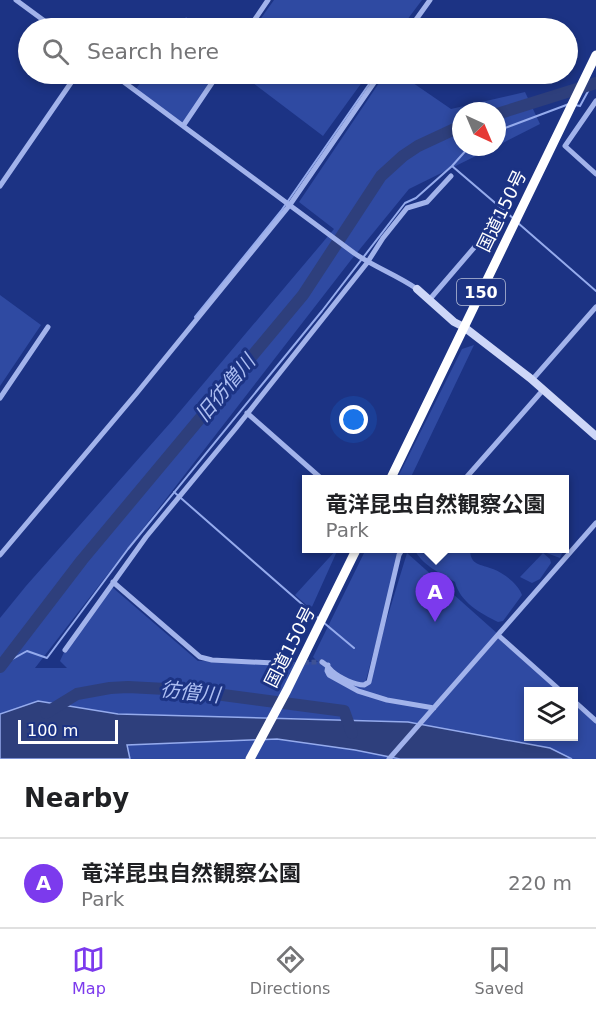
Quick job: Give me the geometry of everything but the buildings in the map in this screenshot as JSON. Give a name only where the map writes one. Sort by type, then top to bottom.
[{"type":"highway","name":"国道150号","points":[[392,475],[596,55]]},
{"type":"highway","name":"国道150号","points":[[250,759],[355,553]]},
{"type":"street","points":[[17,0],[41,18]]},
{"type":"street","points":[[256,18],[268,0]]},
{"type":"street","points":[[417,18],[430,0]]},
{"type":"street","points":[[0,186],[70,84]]},
{"type":"street","points":[[126,84],[354,253],[417,289],[454,322],[464,327],[532,380],[596,435]]},
{"type":"street","points":[[183,126],[211,84]]},
{"type":"street","points":[[0,555],[289,206],[373,84]]},
{"type":"street","points":[[596,101],[565,146],[596,174]]},
{"type":"street","points":[[65,650],[146,537],[368,262],[407,207],[427,202],[451,176]]},
{"type":"street","points":[[430,299],[509,207]]},
{"type":"street","points":[[532,380],[596,307]]},
{"type":"street","points":[[0,398],[48,327]]},
{"type":"street","points":[[468,475],[543,390]]},
{"type":"street","points":[[246,413],[317,475]]},
{"type":"street","points":[[389,759],[596,523]]},
{"type":"street","points":[[322,662],[328,665],[333,672],[354,683],[364,685],[369,682],[400,553]]},
{"type":"street","points":[[113,582],[200,657],[212,660],[274,663]]},
{"type":"street","points":[[498,635],[556,687]]},
{"type":"street","points":[[328,665],[329,675],[358,691],[387,700],[434,708]]},
{"type":"street","points":[[578,705],[596,721]]},
{"type":"shaded area","points":[[274,0],[422,0],[408,18],[261,18]]},
{"type":"shaded area","points":[[140,84],[211,84],[183,126],[135,90]]},
{"type":"shaded area","points":[[254,84],[361,84],[323,136]]},
{"type":"shaded area","points":[[378,84],[415,84],[452,109],[452,156],[476,156],[409,189],[351,260],[35,668],[67,668],[60,661],[65,650],[112,587],[198,661],[318,662],[313,657],[364,553],[400,553],[365,684],[367,684],[407,553],[558,687],[524,687],[524,741],[578,741],[578,705],[596,721],[596,759],[0,759],[0,618],[171,422],[334,229],[299,202]]},
{"type":"shaded area","points":[[525,92],[540,124],[506,141],[506,102],[481,102]]},
{"type":"shaded area","points":[[0,295],[41,325],[0,386]]},
{"type":"shaded area","points":[[474,345],[412,475],[399,475],[462,349]]},
{"type":"shaded area","points":[[333,553],[336,553],[311,609],[295,595]]},
{"type":"shaded area","points":[[417,553],[470,553],[472,559],[480,565],[506,576],[518,587],[522,595],[503,621],[498,622],[484,615],[466,601],[455,582],[437,572]]},
{"type":"shaded area","points":[[543,553],[551,563],[540,579],[532,583],[520,577]]},
{"type":"shaded area","points":[[547,553],[562,553],[560,558]]},
{"type":"shaded area","points":[[38,701],[118,714],[408,722],[550,748],[572,759],[400,759],[277,739],[127,745],[130,759],[0,759],[0,714]]},
{"type":"waterway","name":"旧彷僧川","points":[[506,111],[596,83]]},
{"type":"waterway","points":[[195,317],[281,211],[369,84]]},
{"type":"waterway","points":[[575,105],[580,106],[592,84]]},
{"type":"waterway","points":[[506,128],[569,104]]},
{"type":"waterway","name":"旧彷僧川","points":[[0,667],[82,560],[303,295],[381,176],[418,146],[452,130]]},
{"type":"waterway","points":[[0,666],[27,651],[47,658],[128,549],[322,311],[405,203],[416,198],[461,156]]},
{"type":"waterway","points":[[452,166],[514,219]]},
{"type":"waterway","points":[[518,223],[596,291]]},
{"type":"waterway","points":[[174,492],[319,619]]},
{"type":"waterway","points":[[323,622],[354,648]]},
{"type":"waterway","name":"彷僧川","points":[[46,713],[77,694],[110,688],[185,690],[344,711],[352,733]]},
{"type":"tunnel","points":[[274,663],[322,662]]},
{"type":"place","name":"竜洋昆虫自然観察公園","points":[[435,622]]}]
